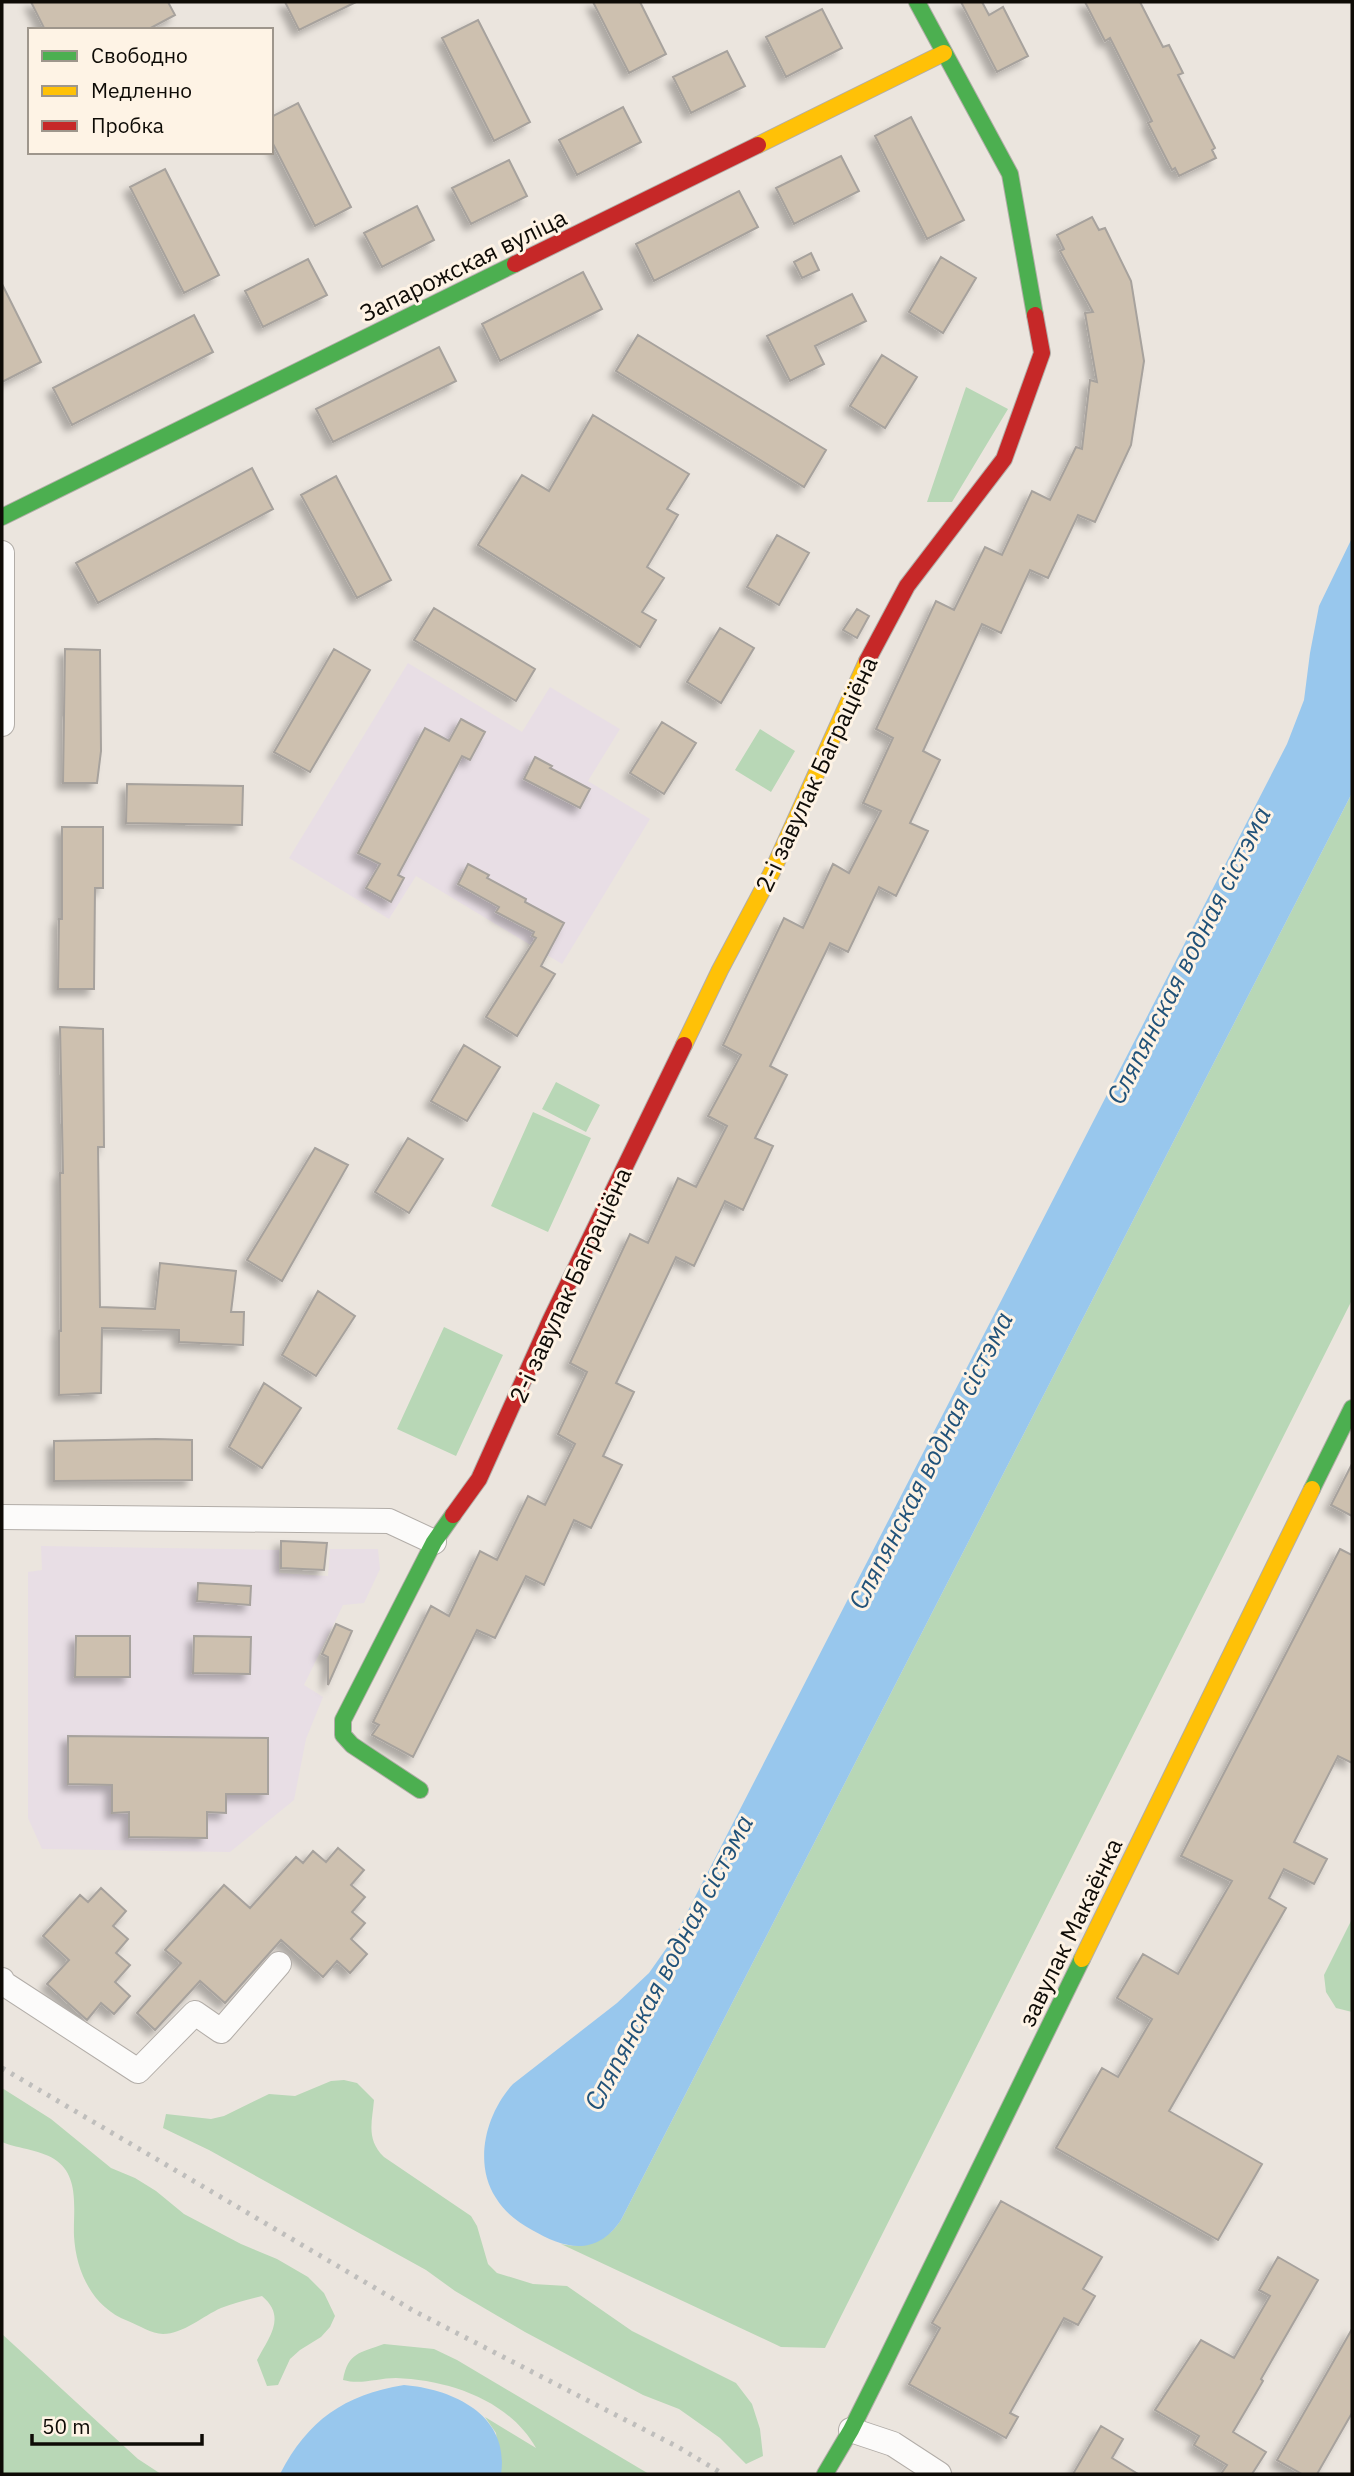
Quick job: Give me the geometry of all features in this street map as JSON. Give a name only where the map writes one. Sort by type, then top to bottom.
[{"type":"street","name":"2-і завулак Баграціёна","points":[[420,1790],[352,1745],[342,1735],[343,1720],[434,1542],[479,1479],[550,1321],[720,970],[772,872],[859,676],[907,586],[1004,459],[1042,353],[1010,174],[917,2]]},
{"type":"street","name":"Запарожская вуліца","points":[[2,517],[944,53]]},
{"type":"street","points":[[2,553],[2,724]]},
{"type":"street","name":"завулак Макаёнка","points":[[825,2474],[851,2430],[1352,1408]]},
{"type":"street","points":[[2,1517],[389,1521],[434,1542]]},
{"type":"street","points":[[2,1980],[138,2071],[195,2013],[221,2031],[279,1964]]},
{"type":"street","points":[[851,2430],[893,2444],[939,2474]]},
{"type":"shaded area","points":[[408,663],[522,732],[550,687],[620,729],[588,781],[650,819],[562,964],[416,876],[389,919],[289,858]]},
{"type":"shaded area","points":[[41,1546],[279,1550],[279,1573],[328,1576],[330,1549],[378,1549],[380,1569],[364,1603],[343,1605],[304,1685],[323,1697],[306,1739],[294,1800],[230,1852],[42,1849],[28,1818],[28,1572],[42,1570]]},
{"type":"green space","points":[[966,387],[1008,409],[952,502],[927,502]]},
{"type":"green space","points":[[760,729],[795,751],[771,792],[735,770]]},
{"type":"green space","points":[[1352,793],[1352,1300],[825,2348],[781,2347],[561,2244],[595,2242],[609,2234],[621,2220]]},
{"type":"green space","points":[[556,1082],[600,1105],[586,1132],[542,1109]]},
{"type":"green space","points":[[533,1112],[591,1138],[548,1232],[491,1206]]},
{"type":"green space","points":[[444,1327],[503,1355],[456,1456],[397,1429]]},
{"type":"green space","points":[[1352,1919],[1352,2012],[1336,2008],[1326,1992],[1324,1975]]},
{"type":"green space","points":[[331,2081],[357,2083],[374,2100],[372,2137],[378,2150],[384,2157],[471,2216],[477,2226],[488,2264],[497,2273],[533,2284],[567,2286],[632,2331],[736,2383],[752,2404],[760,2429],[763,2456],[746,2464],[720,2438],[679,2409],[643,2395],[525,2332],[455,2291],[426,2270],[209,2150],[163,2128],[166,2114],[211,2119],[224,2116],[269,2094],[295,2096]]},
{"type":"green space","points":[[2,2088],[51,2119],[111,2168],[156,2191],[184,2214],[308,2277],[324,2293],[335,2316],[330,2327],[321,2337],[290,2359],[278,2385],[267,2386],[257,2360],[275,2319],[269,2304],[262,2296],[221,2308],[185,2328],[163,2334],[145,2329],[105,2307],[89,2287],[78,2263],[74,2236],[74,2196],[64,2168],[45,2154],[2,2142]]},
{"type":"green space","points":[[2,2334],[138,2459],[161,2474],[2,2474]]},
{"type":"green space","points":[[384,2344],[434,2349],[457,2360],[649,2474],[501,2474],[496,2433],[485,2417],[536,2448],[524,2431],[494,2405],[456,2388],[436,2383],[396,2378],[356,2382],[343,2380],[348,2364],[356,2355]]},
{"type":"water","name":"Сляпянская водная сістэма","points":[[1352,538],[1352,793],[621,2220],[601,2240],[591,2244],[568,2245],[544,2237],[508,2213],[489,2184],[484,2154],[496,2109],[513,2084],[617,2003],[649,1973],[675,1936],[1287,744],[1304,700],[1319,606]]},
{"type":"water","points":[[404,2385],[441,2392],[474,2409],[487,2421],[497,2436],[501,2453],[501,2474],[280,2474],[303,2439],[330,2413],[363,2396]]},
{"type":"building","points":[[31,2],[168,2],[175,15],[151,28],[44,28]]},
{"type":"building","points":[[285,2],[356,2],[299,30]]},
{"type":"building","points":[[593,2],[640,2],[666,54],[629,73]]},
{"type":"building","points":[[961,2],[982,2],[989,15],[1003,7],[1028,56],[997,72]]},
{"type":"building","points":[[1085,2],[1140,2],[1163,47],[1169,45],[1183,73],[1178,75],[1215,148],[1212,150],[1216,158],[1179,176],[1175,168],[1172,170],[1148,123],[1152,121],[1110,38],[1105,41]]},
{"type":"building","points":[[822,9],[842,48],[786,77],[766,37]]},
{"type":"building","points":[[478,20],[530,122],[494,141],[442,38]]},
{"type":"building","points":[[727,51],[745,86],[691,113],[673,77]]},
{"type":"building","points":[[298,103],[351,207],[315,226],[273,144],[273,116]]},
{"type":"building","points":[[623,107],[641,142],[577,175],[559,140]]},
{"type":"building","points":[[911,117],[964,220],[927,239],[875,136]]},
{"type":"building","points":[[841,156],[859,191],[794,224],[776,188]]},
{"type":"building","points":[[509,160],[527,196],[471,224],[452,188]]},
{"type":"building","points":[[165,169],[219,275],[184,293],[130,187]]},
{"type":"building","points":[[739,191],[758,227],[654,281],[636,244]]},
{"type":"building","points":[[417,206],[434,240],[382,267],[364,233]]},
{"type":"building","points":[[1092,217],[1099,230],[1105,228],[1131,281],[1144,361],[1131,445],[1095,522],[1078,515],[1048,578],[1030,570],[1001,633],[982,624],[923,751],[940,760],[910,823],[928,831],[896,896],[879,887],[848,952],[830,943],[770,1066],[787,1075],[755,1138],[773,1146],[743,1210],[725,1201],[694,1266],[676,1257],[616,1383],[634,1392],[603,1456],[622,1465],[591,1528],[574,1520],[544,1585],[526,1576],[495,1638],[477,1630],[413,1757],[372,1735],[379,1725],[373,1722],[431,1606],[449,1616],[480,1551],[497,1560],[528,1496],[545,1505],[575,1444],[558,1434],[587,1372],[570,1363],[630,1234],[648,1243],[678,1178],[696,1187],[727,1126],[708,1116],[741,1055],[723,1045],[784,918],[803,928],[833,864],[849,873],[881,811],[863,803],[893,738],[876,729],[936,601],[954,610],[985,547],[1002,555],[1032,491],[1050,500],[1076,447],[1082,449],[1090,380],[1097,382],[1085,313],[1093,312],[1060,251],[1064,249],[1057,235]]},
{"type":"building","points":[[811,253],[819,270],[802,278],[794,262]]},
{"type":"building","points":[[941,257],[976,278],[943,333],[909,312]]},
{"type":"building","points":[[308,259],[327,295],[263,327],[245,291]]},
{"type":"building","points":[[583,272],[602,309],[500,361],[482,324]]},
{"type":"building","points":[[2,284],[41,362],[2,382]]},
{"type":"building","points":[[852,294],[866,321],[815,346],[824,364],[790,381],[767,336]]},
{"type":"building","points":[[194,315],[213,352],[72,425],[53,388]]},
{"type":"building","points":[[638,335],[826,450],[804,487],[616,371]]},
{"type":"building","points":[[439,347],[456,381],[333,442],[316,409]]},
{"type":"building","points":[[882,355],[917,377],[885,428],[850,406]]},
{"type":"building","points":[[593,415],[689,474],[667,509],[678,515],[647,567],[664,578],[642,612],[656,620],[640,647],[478,545],[522,475],[549,491]]},
{"type":"building","points":[[252,468],[273,509],[98,603],[76,563]]},
{"type":"building","points":[[336,476],[391,580],[357,598],[301,495]]},
{"type":"building","points":[[777,535],[809,553],[779,605],[747,587]]},
{"type":"building","points":[[434,608],[535,669],[516,701],[414,640]]},
{"type":"building","points":[[857,609],[869,616],[857,638],[843,630]]},
{"type":"building","points":[[720,628],[754,648],[721,703],[687,682]]},
{"type":"building","points":[[65,649],[100,650],[101,751],[97,783],[63,783]]},
{"type":"building","points":[[334,649],[370,670],[310,772],[274,752]]},
{"type":"building","points":[[461,719],[485,732],[470,760],[462,756],[398,875],[404,878],[391,902],[366,888],[380,864],[358,853],[425,728],[449,741]]},
{"type":"building","points":[[662,722],[696,743],[664,794],[630,773]]},
{"type":"building","points":[[535,757],[590,789],[580,808],[524,779]]},
{"type":"building","points":[[127,784],[243,786],[242,825],[126,823]]},
{"type":"building","points":[[62,827],[103,827],[103,888],[95,888],[94,989],[58,989],[59,919],[62,919]]},
{"type":"building","points":[[468,864],[489,875],[487,878],[526,899],[525,902],[564,923],[541,966],[555,974],[517,1036],[486,1017],[536,938],[532,936],[534,932],[496,912],[499,907],[458,884]]},
{"type":"building","points":[[60,1027],[103,1029],[104,1147],[98,1147],[100,1307],[155,1309],[160,1263],[236,1271],[231,1312],[244,1312],[243,1345],[179,1342],[179,1330],[102,1328],[101,1393],[59,1395],[60,1173],[63,1173]]},
{"type":"building","points":[[464,1045],[500,1067],[467,1121],[431,1101]]},
{"type":"building","points":[[408,1138],[443,1159],[409,1213],[375,1192]]},
{"type":"building","points":[[315,1148],[348,1165],[282,1281],[247,1260]]},
{"type":"building","points":[[318,1291],[355,1316],[316,1376],[282,1355]]},
{"type":"building","points":[[264,1383],[301,1408],[262,1468],[229,1447]]},
{"type":"building","points":[[192,1440],[192,1480],[54,1481],[54,1441]]},
{"type":"building","points":[[1352,1464],[1352,1516],[1331,1505]]},
{"type":"building","points":[[281,1541],[327,1543],[324,1570],[281,1568]]},
{"type":"building","points":[[1340,1549],[1352,1555],[1352,1763],[1338,1756],[1294,1842],[1327,1859],[1314,1884],[1284,1869],[1269,1898],[1286,1908],[1169,2111],[1262,2164],[1218,2240],[1056,2148],[1102,2068],[1118,2077],[1152,2019],[1117,1998],[1143,1954],[1178,1974],[1232,1881],[1181,1856]]},
{"type":"building","points":[[198,1583],[251,1586],[250,1605],[197,1601]]},
{"type":"building","points":[[336,1624],[352,1631],[328,1685],[328,1657],[322,1654]]},
{"type":"building","points":[[76,1636],[130,1636],[130,1677],[75,1677]]},
{"type":"building","points":[[194,1636],[251,1637],[250,1674],[193,1673]]},
{"type":"building","points":[[68,1736],[268,1738],[268,1794],[226,1794],[226,1813],[207,1812],[207,1838],[129,1837],[129,1812],[112,1813],[112,1785],[68,1784]]},
{"type":"building","points":[[338,1848],[364,1870],[351,1885],[365,1897],[352,1912],[365,1923],[351,1939],[367,1954],[350,1973],[337,1961],[323,1977],[281,1940],[225,2003],[200,1981],[155,2030],[137,2013],[181,1963],[165,1950],[224,1885],[250,1908],[296,1857],[303,1863],[313,1851],[326,1862]]},
{"type":"building","points":[[101,1888],[126,1911],[113,1926],[128,1939],[116,1953],[130,1965],[115,1982],[130,1996],[114,2014],[101,2003],[87,2020],[47,1984],[69,1960],[43,1936],[80,1895],[88,1902]]},
{"type":"building","points":[[1001,2201],[1102,2257],[1083,2289],[1095,2296],[1078,2325],[1064,2318],[1010,2413],[1018,2417],[1006,2438],[909,2384],[940,2328],[932,2323]]},
{"type":"building","points":[[1278,2257],[1318,2280],[1233,2432],[1266,2452],[1252,2474],[1221,2474],[1227,2465],[1194,2445],[1199,2436],[1155,2410],[1201,2340],[1234,2358],[1270,2296],[1259,2290]]},
{"type":"building","points":[[1352,2329],[1352,2413],[1317,2474],[1302,2474],[1277,2460]]},
{"type":"building","points":[[1101,2426],[1123,2439],[1112,2458],[1138,2474],[1073,2474]]},
{"type":"railway","points":[[2,2068],[414,2311],[678,2447],[723,2474]]},
{"type":"traffic: fast","points":[[917,2],[1010,174],[1035,315]]},
{"type":"traffic: fast","points":[[2,517],[515,264]]},
{"type":"traffic: fast","points":[[1312,1489],[1352,1408]]},
{"type":"traffic: fast","points":[[420,1790],[352,1745],[343,1735],[343,1720],[434,1542],[453,1515]]},
{"type":"traffic: fast","points":[[825,2474],[883,2366],[1082,1959]]},
{"type":"traffic: slow","points":[[758,145],[944,53]]},
{"type":"traffic: slow","points":[[684,1045],[772,872],[867,661]]},
{"type":"traffic: slow","points":[[1082,1959],[1312,1489]]},
{"type":"traffic: jam","points":[[515,264],[758,145]]},
{"type":"traffic: jam","points":[[867,661],[907,586],[1004,459],[1042,353],[1035,315]]},
{"type":"traffic: jam","points":[[453,1515],[479,1479],[550,1321],[684,1045]]}]
